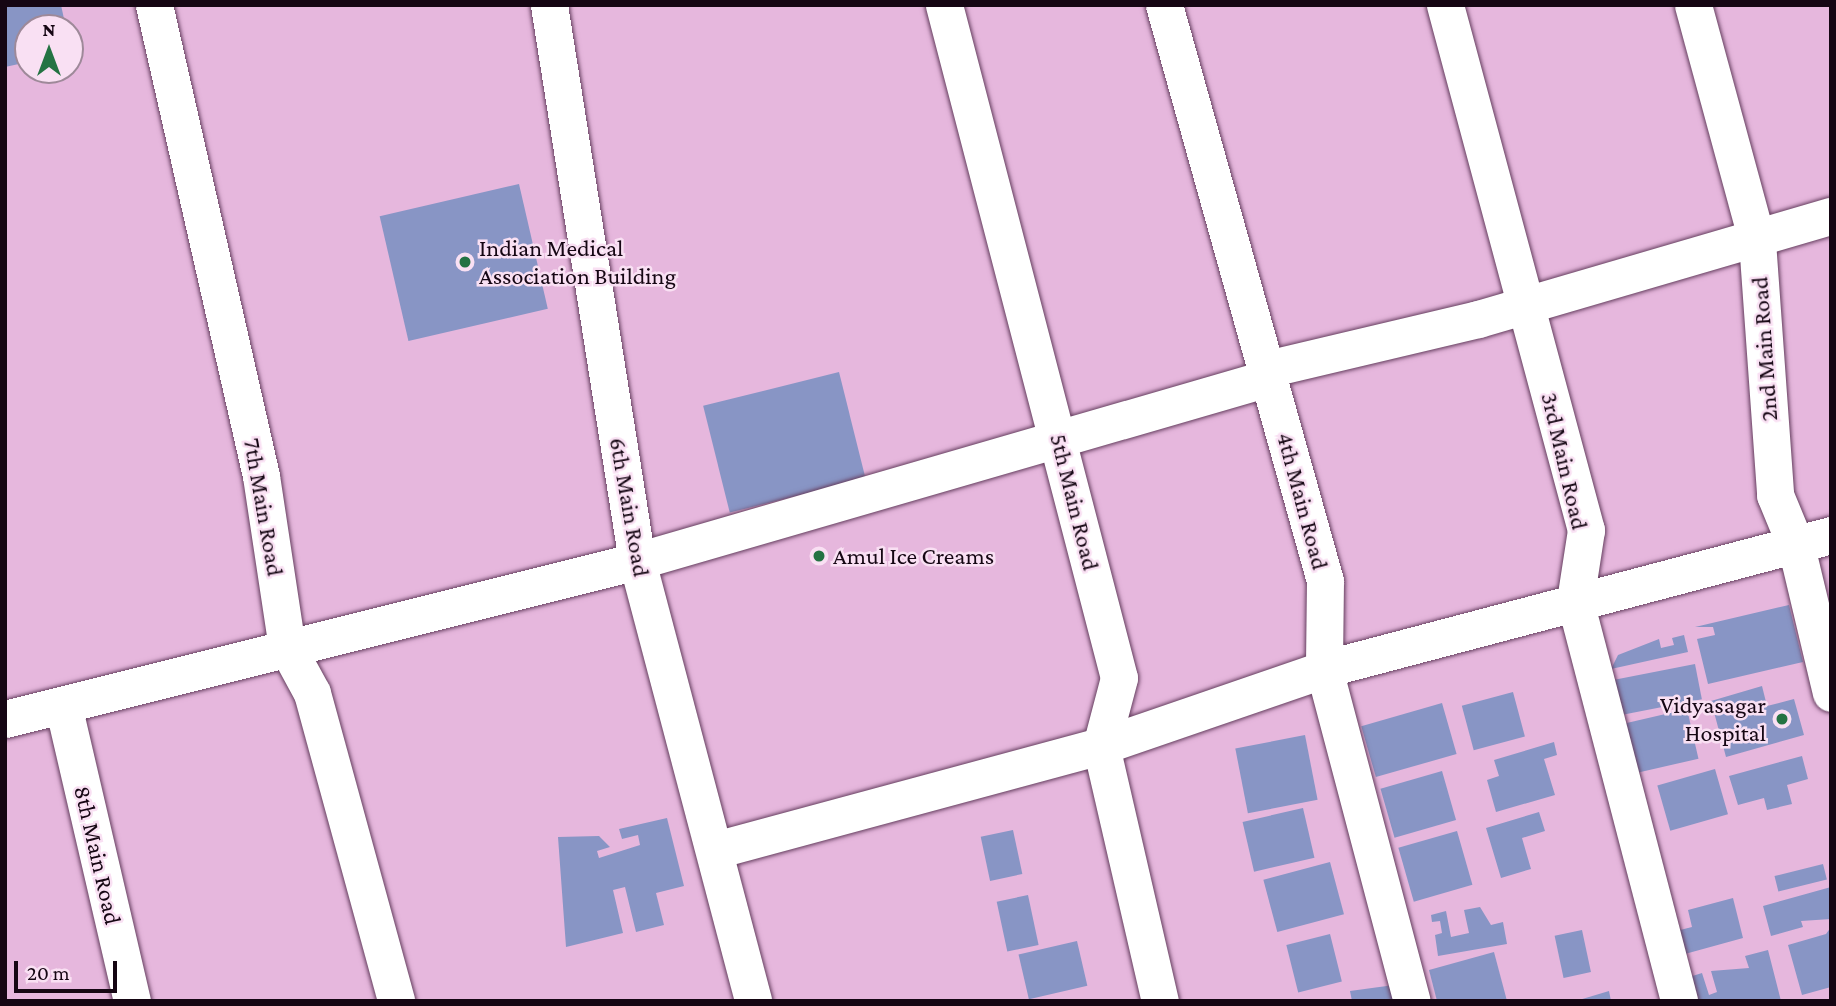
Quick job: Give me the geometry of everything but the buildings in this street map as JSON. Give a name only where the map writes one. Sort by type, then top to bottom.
[{"type":"street","name":"7th Main Road","points":[[154,5],[261,476],[287,647],[312,693],[396,1001]]},
{"type":"street","name":"6th Main Road","points":[[549,5],[637,561],[753,1001]]},
{"type":"street","name":"5th Main Road","points":[[944,5],[1058,435],[1119,678],[1101,746],[1160,1001]]},
{"type":"street","name":"4th Main Road","points":[[1164,5],[1325,581],[1324,669],[1412,1001]]},
{"type":"street","name":"3rd Main Road","points":[[1445,5],[1586,530],[1575,601],[1679,1001]]},
{"type":"street","name":"2nd Main Road","points":[[1693,5],[1756,241],[1775,495],[1796,546],[1831,693]]},
{"type":"street","points":[[5,719],[64,709],[287,647],[637,561],[1058,435],[1268,378],[1267,369],[1526,306],[1756,241],[1831,216]]},
{"type":"street","points":[[715,850],[1101,746],[1324,669],[1529,618],[1575,601],[1831,535]]},
{"type":"street","name":"8th Main Road","points":[[64,709],[132,1001]]},
{"type":"place","name":"Indian Medical Association Building","points":[[465,262]]},
{"type":"place","name":"Amul Ice Creams","points":[[819,556]]},
{"type":"place","name":"Vidyasagar Hospital","points":[[1782,719]]}]
